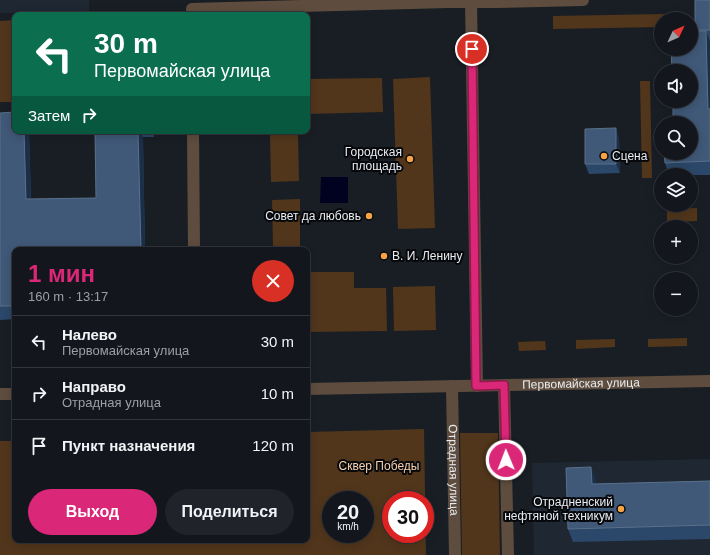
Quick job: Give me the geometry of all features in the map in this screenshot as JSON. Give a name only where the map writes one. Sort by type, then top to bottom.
[{"type":"street","points":[[192,12],[192,9],[471,1],[583,0]]},
{"type":"street","points":[[471,1],[476,386]]},
{"type":"street","points":[[193,134],[194,247]]},
{"type":"street","name":"Первомайская улица","points":[[310,389],[710,381]]},
{"type":"street","points":[[504,385],[508,555]]},
{"type":"street","name":"Отрадная улица","points":[[452,386],[455,555]]},
{"type":"street","points":[[0,394],[12,394]]},
{"type":"shaded area","points":[[0,0],[89,0],[89,12],[0,13]]},
{"type":"shaded area","name":"Отрадненский нефтяной техникум","points":[[710,459],[710,555],[534,555],[532,463]]},
{"type":"green space","points":[[654,14],[654,27],[553,29],[553,16]]},
{"type":"green space","points":[[12,20],[12,102],[0,102],[0,21]]},
{"type":"green space","points":[[430,77],[435,228],[398,229],[393,79]]},
{"type":"green space","points":[[382,78],[383,112],[310,114],[310,79]]},
{"type":"green space","points":[[640,81],[650,81],[652,178],[642,178]]},
{"type":"green space","points":[[270,134],[298,134],[299,181],[271,182]]},
{"type":"green space","points":[[300,199],[300,247],[273,247],[272,200]]},
{"type":"green space","points":[[667,212],[697,212],[697,220],[667,220]]},
{"type":"green space","points":[[310,272],[354,272],[354,288],[386,288],[387,331],[310,332]]},
{"type":"green space","points":[[435,286],[436,330],[394,331],[393,287]]},
{"type":"green space","points":[[687,338],[687,346],[648,347],[648,339]]},
{"type":"green space","points":[[615,339],[615,347],[576,349],[576,340]]},
{"type":"green space","points":[[545,341],[546,350],[519,351],[518,342]]},
{"type":"green space","name":"Сквер Победы","points":[[424,429],[425,491],[382,491],[382,543],[426,543],[426,555],[0,555],[0,441],[12,441],[12,543],[310,543],[310,432]]},
{"type":"green space","points":[[460,433],[498,433],[500,555],[462,555]]},
{"type":"water","points":[[321,177],[348,177],[348,203],[320,203]]},
{"type":"building","points":[[695,0],[710,0],[710,30],[698,30],[698,12],[695,12]]},
{"type":"building","points":[[698,31],[706,31],[708,109],[710,109],[710,161],[665,163],[665,160],[698,160],[698,116],[673,116],[673,108],[698,108],[698,64],[672,64],[671,56],[698,56]]},
{"type":"building","points":[[12,112],[12,134],[24,134],[26,199],[96,198],[95,134],[138,134],[141,247],[12,247],[12,306],[0,306],[0,113]]},
{"type":"building","name":"Сцена","points":[[616,128],[616,164],[585,164],[585,129]]},
{"type":"building","points":[[591,467],[592,484],[710,481],[710,525],[568,529],[566,468]]},
{"type":"place","name":"Сцена","points":[[604,156]]},
{"type":"place","name":"Городская площадь","points":[[410,159]]},
{"type":"place","name":"Совет да любовь","points":[[369,216]]},
{"type":"place","name":"В. И. Ленину","points":[[384,256]]},
{"type":"place","name":"Отрадненский нефтяной техникум","points":[[621,509]]},
{"type":"route","points":[[472,49],[476,386],[504,385],[506,460]]}]
